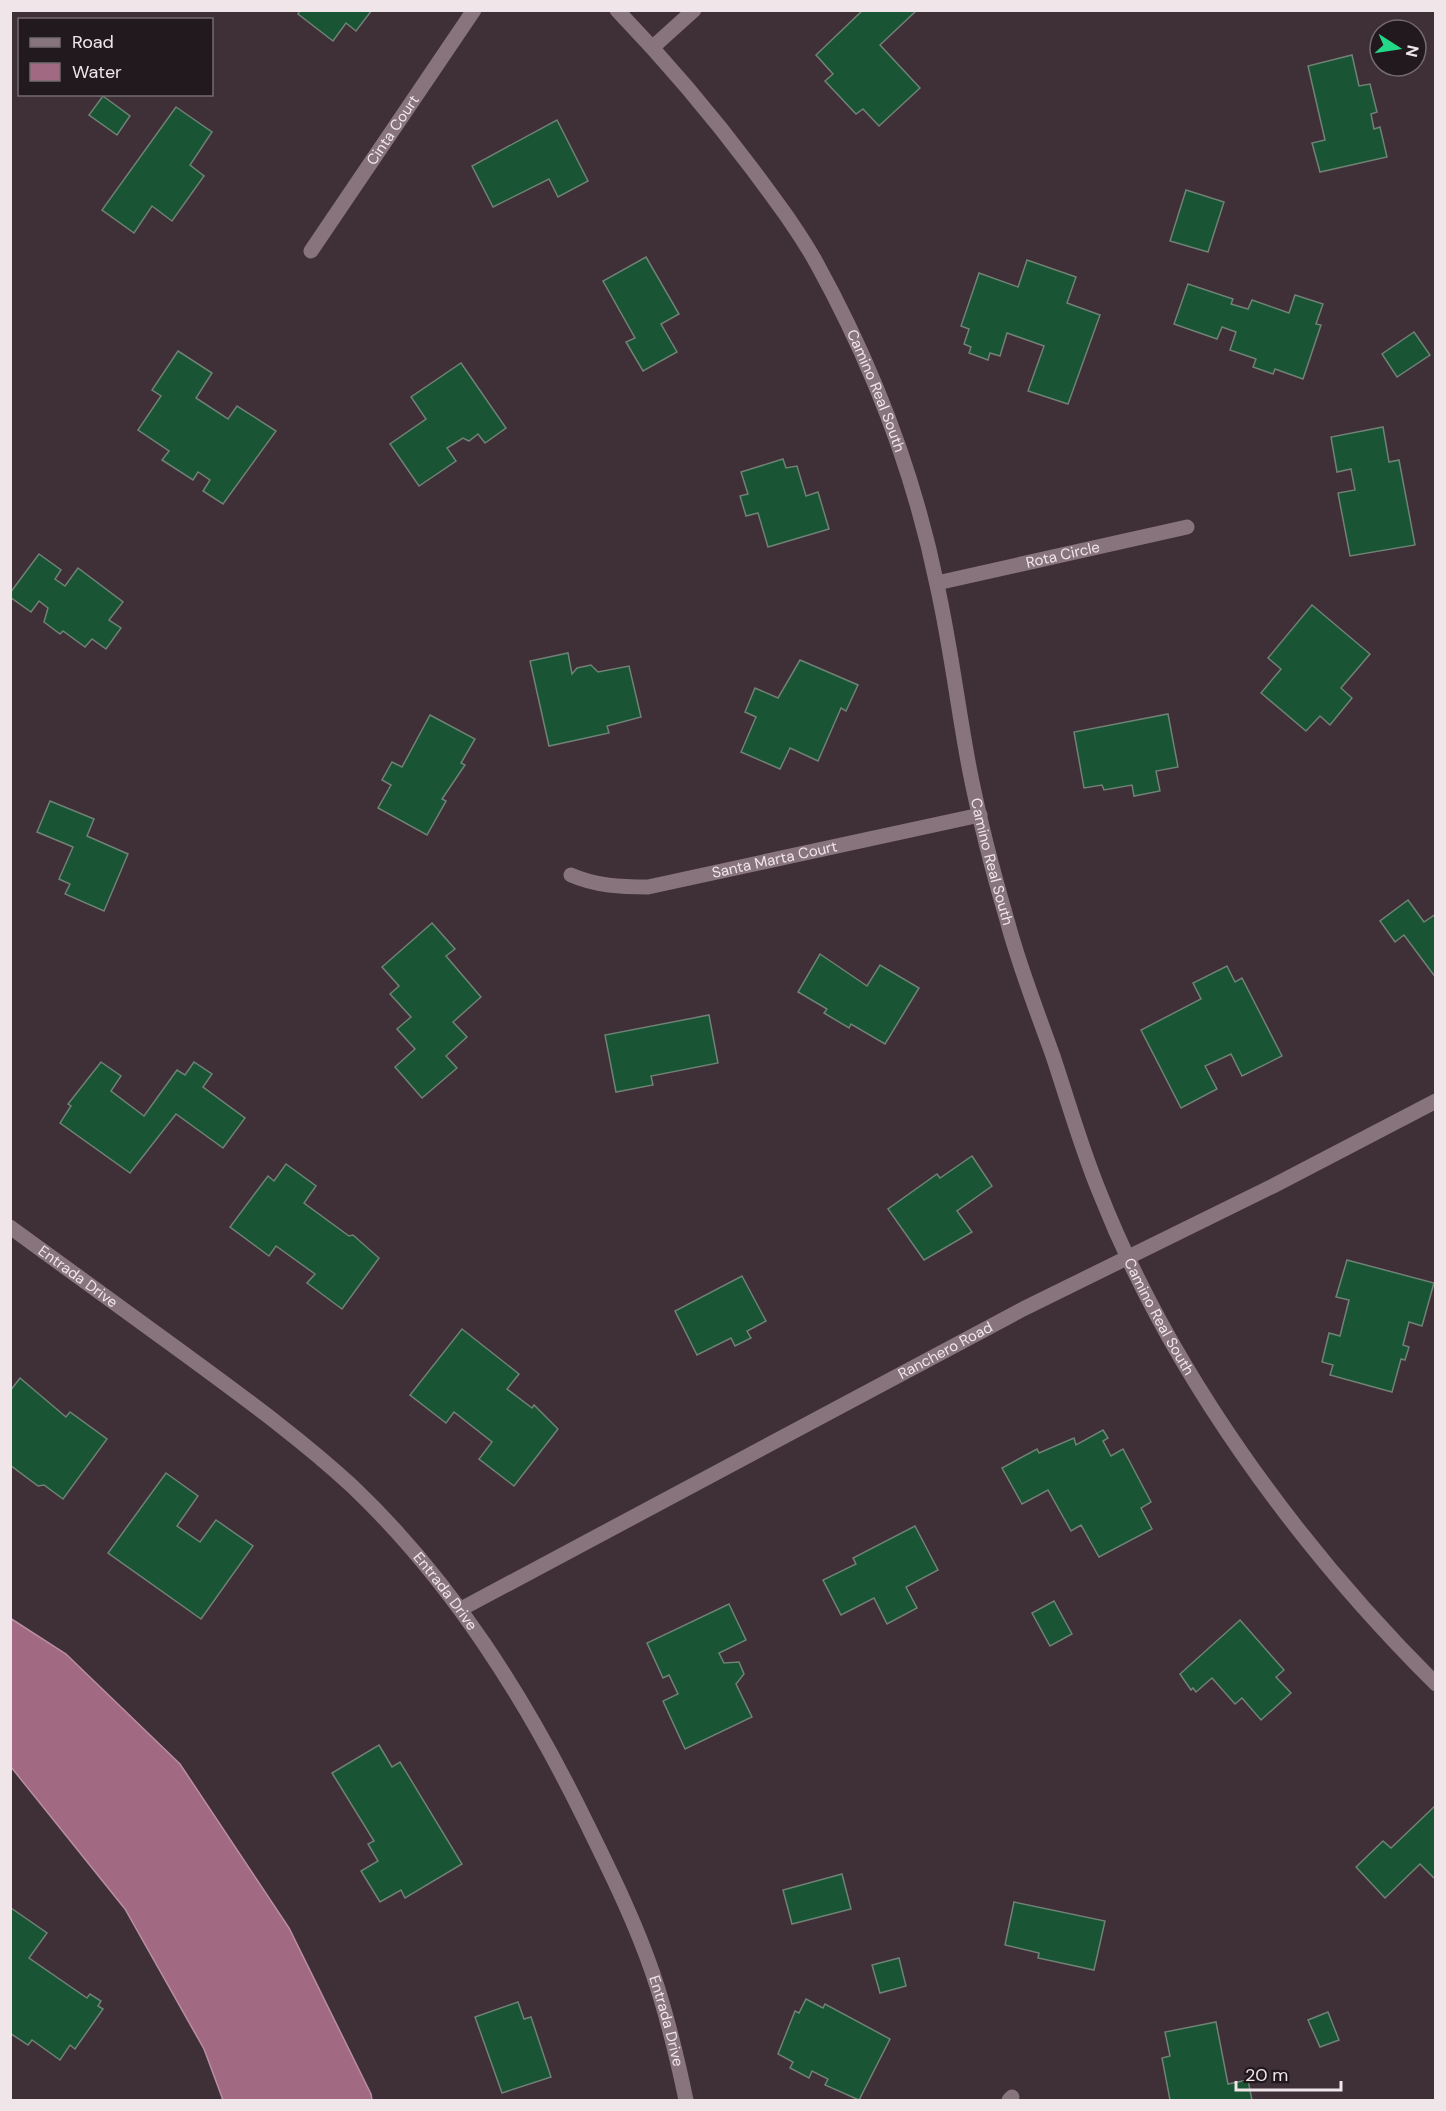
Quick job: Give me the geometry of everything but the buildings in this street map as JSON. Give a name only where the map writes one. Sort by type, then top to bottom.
[{"type":"street","name":"Cinta Court","points":[[311,251],[474,10]]},
{"type":"street","name":"Camino Real South","points":[[617,10],[653,47],[717,121],[781,207],[815,261],[861,351],[905,463],[937,583],[980,815],[1008,926],[1098,1190],[1128,1258],[1182,1360],[1238,1448],[1322,1559],[1405,1653],[1436,1684]]},
{"type":"street","points":[[653,47],[694,10]]},
{"type":"street","name":"Rota Circle","points":[[937,583],[1187,527]]},
{"type":"street","name":"Santa Marta Court","points":[[571,875],[615,887],[648,887],[980,815]]},
{"type":"street","name":"Ranchero Road","points":[[461,1609],[1023,1309],[1273,1186],[1436,1101]]},
{"type":"street","name":"Entrada Drive","points":[[10,1227],[283,1426],[360,1495],[404,1540],[461,1609],[500,1668],[562,1773],[615,1882],[652,1972],[676,2050],[686,2100]]},
{"type":"water","points":[[10,1618],[66,1654],[180,1764],[289,1928],[372,2100],[223,2100],[204,2049],[125,1909],[11,1767]]}]
